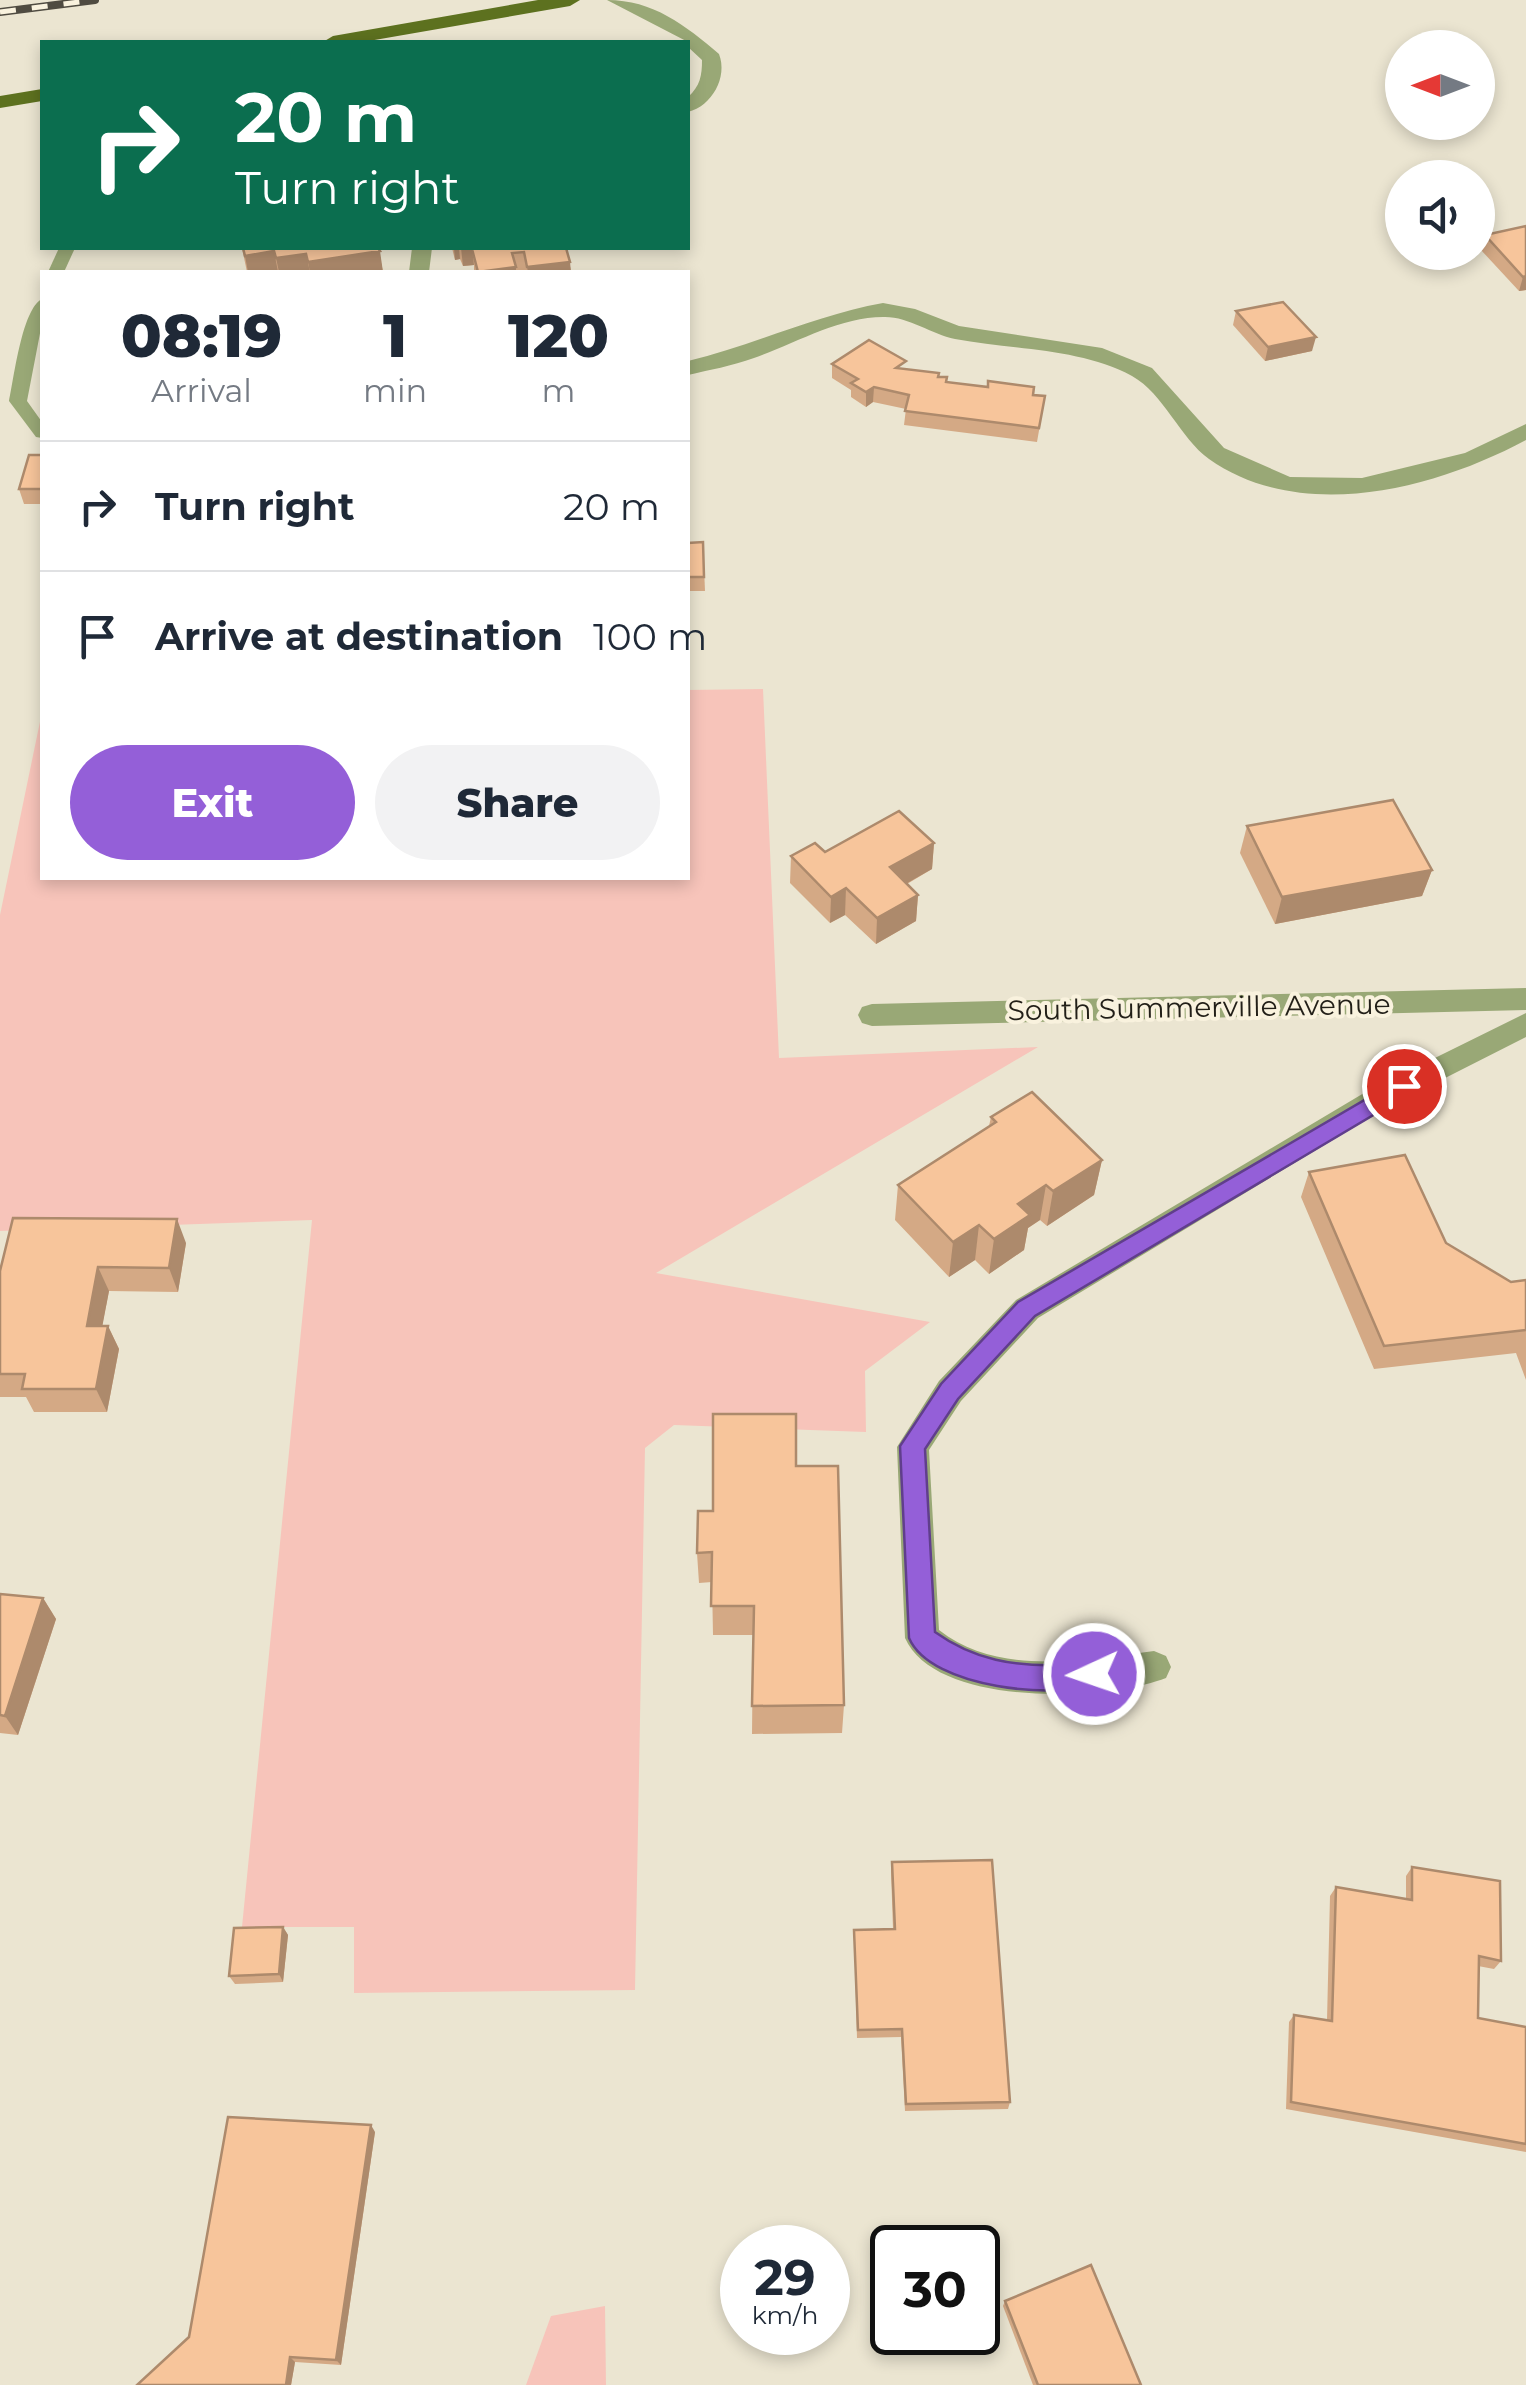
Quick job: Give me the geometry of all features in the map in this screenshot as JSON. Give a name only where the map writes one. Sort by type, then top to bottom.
[{"type":"main road","points":[[344,40],[570,0]]},
{"type":"main road","points":[[0,102],[40,94]]},
{"type":"street","points":[[617,0],[673,25],[712,58],[713,77],[708,92],[690,105]]},
{"type":"street","points":[[690,368],[741,355],[843,318],[883,310],[908,314],[954,332],[1102,355],[1144,373],[1198,438],[1216,453],[1265,478],[1290,485],[1362,486],[1474,459],[1526,431]]},
{"type":"street","name":"South Summerville Avenue","points":[[872,1015],[1526,999]]},
{"type":"street","points":[[1154,1667],[1064,1678],[1003,1675],[958,1663],[922,1638],[913,1446],[950,1392],[1027,1309],[1374,1101],[1526,1024]]},
{"type":"lane","points":[[40,309],[18,401],[40,430]]},
{"type":"shaded area","points":[[763,689],[779,1058],[1038,1047],[656,1273],[930,1322],[865,1371],[866,1432],[674,1425],[645,1448],[635,1990],[354,1993],[354,1927],[242,1927],[312,1220],[0,1231],[0,915],[40,722],[40,880],[690,880],[690,690]]},
{"type":"shaded area","points":[[605,2306],[606,2385],[526,2385],[551,2316]]},
{"type":"building","points":[[1526,226],[1526,276],[1495,246],[1495,233]]},
{"type":"building","points":[[244,250],[380,251],[308,262],[306,254],[276,258],[274,251],[245,256]]},
{"type":"building","points":[[472,250],[567,250],[570,262],[527,267],[524,252],[512,253],[516,267],[477,270]]},
{"type":"building","points":[[1283,302],[1316,337],[1268,347],[1236,311]]},
{"type":"building","points":[[869,340],[906,361],[896,368],[939,373],[938,377],[947,377],[946,382],[988,387],[988,381],[1034,387],[1033,395],[1045,396],[1039,428],[905,411],[909,395],[874,387],[866,392],[851,383],[858,379],[832,364]]},
{"type":"building","points":[[29,455],[40,455],[40,489],[19,489]]},
{"type":"building","points":[[703,542],[704,577],[690,577],[690,543]]},
{"type":"building","points":[[1393,800],[1432,870],[1282,897],[1247,826]]},
{"type":"building","points":[[899,811],[934,843],[890,867],[918,895],[877,918],[846,888],[831,897],[791,856],[815,843],[825,852]]},
{"type":"building","points":[[1032,1092],[1102,1160],[1053,1191],[1046,1185],[1018,1204],[1030,1215],[994,1239],[979,1225],[953,1242],[898,1185],[996,1122],[991,1117]]},
{"type":"building","points":[[1405,1155],[1446,1243],[1511,1282],[1526,1280],[1526,1330],[1384,1346],[1309,1172]]},
{"type":"building","points":[[13,1218],[177,1219],[169,1268],[98,1267],[87,1326],[108,1326],[96,1389],[22,1389],[25,1374],[0,1374],[0,1271]]},
{"type":"building","points":[[713,1414],[796,1414],[796,1466],[838,1466],[844,1705],[752,1706],[754,1606],[711,1606],[712,1552],[697,1553],[698,1511],[713,1511]]},
{"type":"building","points":[[0,1594],[43,1598],[5,1716],[0,1715]]},
{"type":"building","points":[[992,1860],[1010,2102],[906,2104],[902,2029],[858,2030],[854,1930],[895,1929],[892,1862]]},
{"type":"building","points":[[1412,1867],[1500,1881],[1501,1961],[1479,1956],[1478,2018],[1526,2027],[1526,2144],[1291,2102],[1294,2015],[1332,2021],[1336,1887],[1412,1900]]},
{"type":"building","points":[[283,1927],[279,1974],[229,1976],[234,1928]]},
{"type":"building","points":[[228,2117],[371,2125],[336,2360],[290,2357],[286,2385],[137,2385],[189,2337]]},
{"type":"building","points":[[1091,2265],[1141,2385],[1038,2385],[1005,2301]]},
{"type":"railway","points":[[0,12],[95,0]]},
{"type":"route","points":[[1094,1674],[1064,1678],[1003,1675],[958,1663],[922,1638],[913,1446],[950,1392],[1027,1309],[1404,1086]]}]
